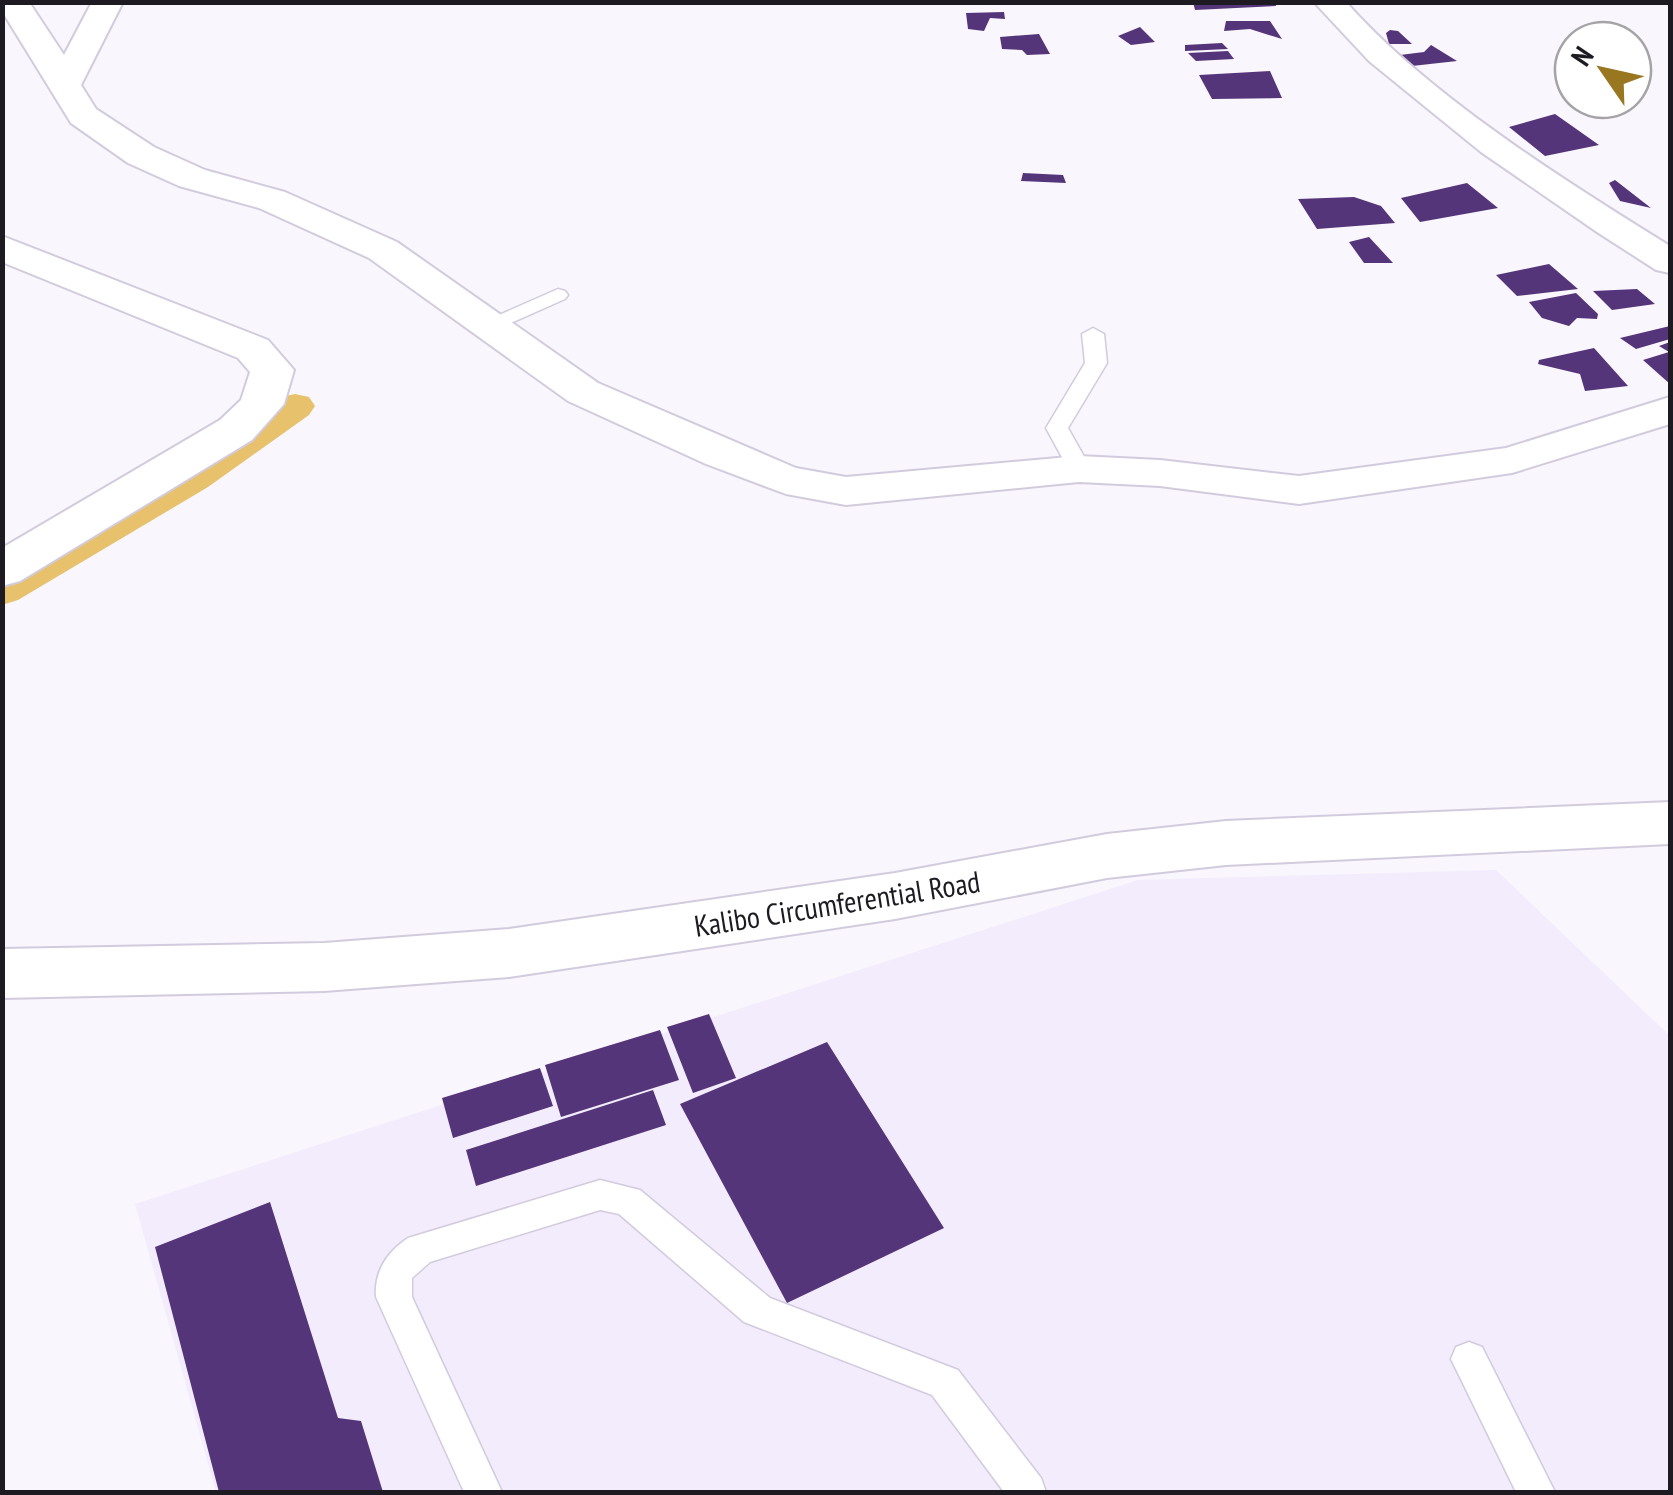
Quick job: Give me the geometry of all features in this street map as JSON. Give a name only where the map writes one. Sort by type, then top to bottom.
[{"type":"main road","points":[[2,248],[254,350],[272,370],[263,402],[236,430],[2,570]]},
{"type":"main road","name":"Kalibo Circumferential Road","points":[[2,974],[324,967],[509,953],[895,896],[1107,856],[1226,843],[1670,823]]},
{"type":"street","points":[[12,2],[26,18],[83,116],[141,155],[192,178],[272,200],[384,250],[485,326],[583,392],[786,480],[846,491],[1079,469],[1160,473],[1299,490],[1512,460],[1670,410]]},
{"type":"street","points":[[64,86],[108,2]]},
{"type":"street","points":[[1330,2],[1386,60],[1474,130],[1596,217],[1670,262]]},
{"type":"lane","points":[[485,326],[558,295]]},
{"type":"lane","points":[[1079,469],[1057,428],[1096,363],[1093,334]]},
{"type":"lane","points":[[483,1492],[394,1297],[395,1276],[409,1256],[420,1250],[600,1195],[628,1200],[758,1310],[945,1382],[1027,1492]]},
{"type":"lane","points":[[1469,1359],[1536,1492]]},
{"type":"shaded area","points":[[1496,870],[1670,1036],[1670,1492],[216,1492],[135,1204],[1138,880]]},
{"type":"building","points":[[1193,2],[1275,2],[1276,6],[1195,10]]},
{"type":"building","points":[[1004,12],[1005,19],[990,18],[984,31],[968,29],[966,13]]},
{"type":"building","points":[[1226,21],[1270,21],[1282,39],[1250,29],[1224,31]]},
{"type":"building","points":[[1140,27],[1155,42],[1131,45],[1118,36]]},
{"type":"building","points":[[1398,31],[1412,44],[1389,44],[1386,33]]},
{"type":"building","points":[[1039,34],[1050,54],[1027,55],[1022,50],[1002,49],[1000,37]]},
{"type":"building","points":[[1222,43],[1228,49],[1185,51],[1185,45]]},
{"type":"building","points":[[1431,45],[1457,61],[1412,66],[1400,55],[1424,52]]},
{"type":"building","points":[[1228,51],[1234,59],[1196,61],[1188,53]]},
{"type":"building","points":[[1270,71],[1282,98],[1212,99],[1199,75]]},
{"type":"building","points":[[1553,115],[1553,120],[1564,120],[1599,145],[1545,156],[1509,127]]},
{"type":"building","points":[[1023,173],[1063,175],[1066,183],[1021,181]]},
{"type":"building","points":[[1615,180],[1651,208],[1620,201],[1609,183]]},
{"type":"building","points":[[1467,183],[1498,208],[1420,222],[1401,198]]},
{"type":"building","points":[[1354,197],[1381,206],[1395,223],[1317,229],[1298,199]]},
{"type":"building","points":[[1369,237],[1393,263],[1364,263],[1349,242]]},
{"type":"building","points":[[1549,264],[1578,289],[1517,296],[1496,275]]},
{"type":"building","points":[[1637,289],[1655,304],[1612,310],[1593,291]]},
{"type":"building","points":[[1576,293],[1598,314],[1597,319],[1577,318],[1569,326],[1542,318],[1529,302]]},
{"type":"building","points":[[1670,326],[1670,339],[1636,349],[1620,338]]},
{"type":"building","points":[[1670,342],[1670,384],[1643,360],[1669,352],[1659,346]]},
{"type":"building","points":[[1594,348],[1628,386],[1585,391],[1580,374],[1538,364],[1539,360]]},
{"type":"building","points":[[709,1014],[736,1078],[693,1093],[667,1027]]},
{"type":"building","points":[[660,1030],[679,1080],[561,1117],[545,1065]]},
{"type":"building","points":[[827,1042],[944,1228],[787,1303],[680,1104]]},
{"type":"building","points":[[540,1068],[553,1106],[453,1138],[442,1098]]},
{"type":"building","points":[[653,1090],[666,1125],[476,1186],[466,1150]]},
{"type":"building","points":[[270,1202],[338,1418],[361,1421],[383,1492],[219,1492],[155,1247]]},
{"type":"waterway","points":[[2,590],[193,478],[295,406]]}]
